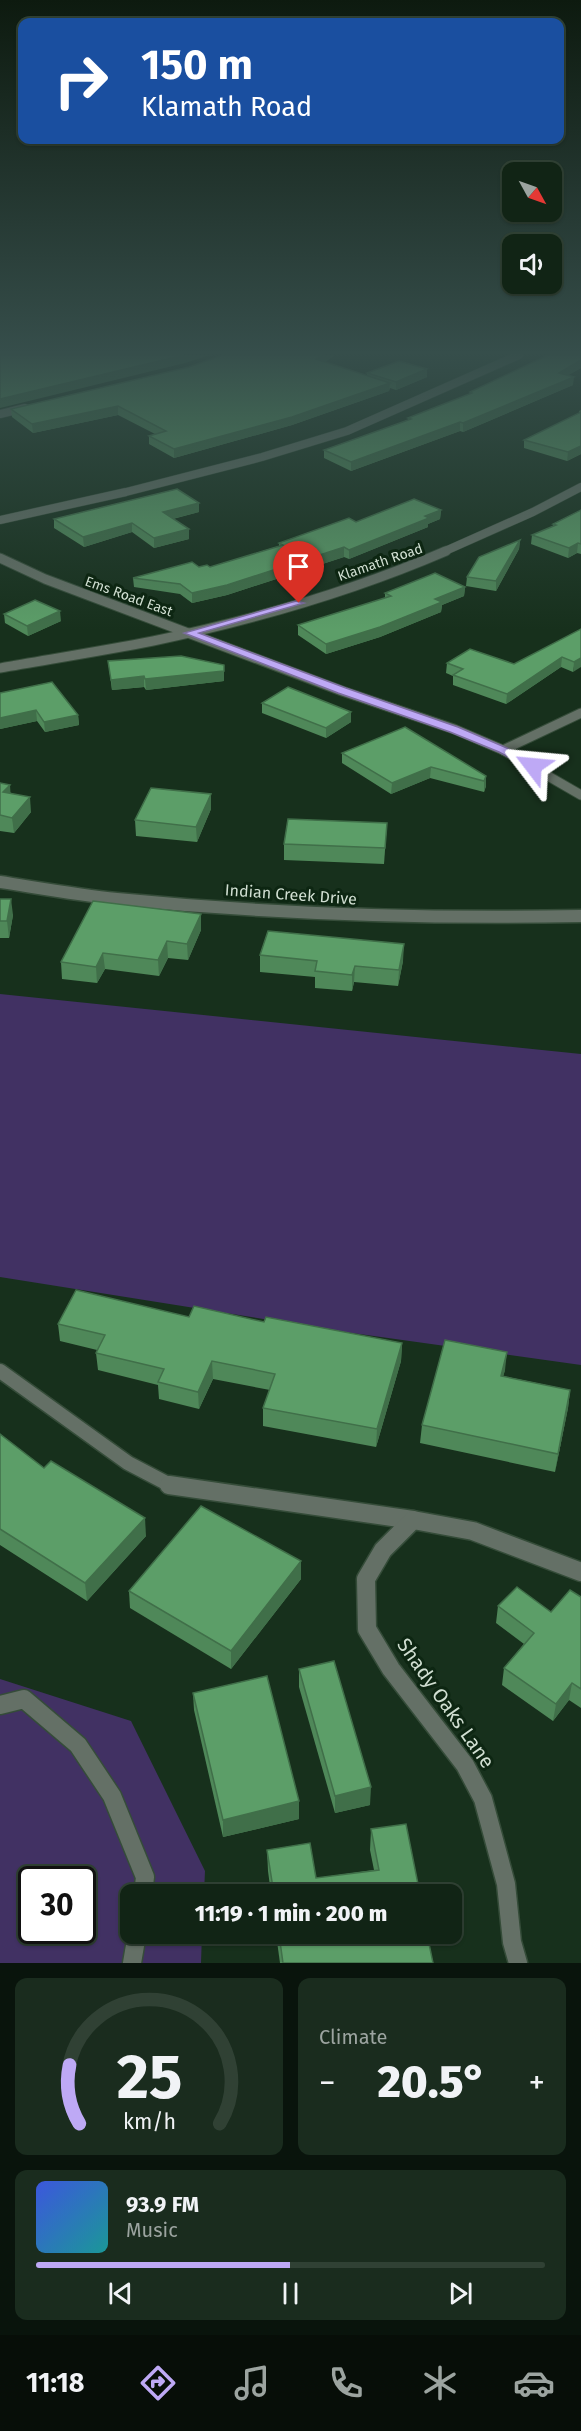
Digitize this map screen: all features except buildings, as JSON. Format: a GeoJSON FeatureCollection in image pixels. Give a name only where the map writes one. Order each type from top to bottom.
{"type":"FeatureCollection","features":[{"type":"Feature","properties":{"kind":"street"},"geometry":{"type":"LineString","coordinates":[[0,520],[126,492],[296,447]]}},
{"type":"Feature","properties":{"kind":"street","name":"Klamath Road"},"geometry":{"type":"LineString","coordinates":[[0,668],[189,633],[278,610],[414,566],[531,514],[581,487]]}},
{"type":"Feature","properties":{"kind":"street","name":"Ems Road East"},"geometry":{"type":"LineString","coordinates":[[0,558],[45,579],[342,691],[454,729],[503,750],[581,795]]}},
{"type":"Feature","properties":{"kind":"street"},"geometry":{"type":"LineString","coordinates":[[503,750],[581,713]]}},
{"type":"Feature","properties":{"kind":"street","name":"Indian Creek Drive"},"geometry":{"type":"LineString","coordinates":[[0,882],[116,899],[342,914],[468,918],[581,916]]}},
{"type":"Feature","properties":{"kind":"street"},"geometry":{"type":"LineString","coordinates":[[0,1371],[128,1463],[170,1485],[413,1520],[473,1531],[581,1572]]}},
{"type":"Feature","properties":{"kind":"street","name":"Shady Oaks Lane"},"geometry":{"type":"LineString","coordinates":[[413,1520],[383,1550],[366,1579],[367,1629],[391,1669],[465,1765],[483,1799],[506,1884],[512,1942],[518,1963]]}},
{"type":"Feature","properties":{"kind":"street"},"geometry":{"type":"LineString","coordinates":[[0,1705],[24,1699],[78,1744],[112,1796],[145,1877],[144,1884]]}},
{"type":"Feature","properties":{"kind":"street"},"geometry":{"type":"LineString","coordinates":[[132,1963],[135,1944]]}},
{"type":"Feature","properties":{"kind":"shaded area"},"geometry":{"type":"Polygon","coordinates":[[[0,994],[581,1054],[581,1365],[345,1332],[0,1277],[0,994]]]}},
{"type":"Feature","properties":{"kind":"shaded area"},"geometry":{"type":"Polygon","coordinates":[[[0,1679],[131,1721],[205,1871],[204,1884],[120,1884],[120,1944],[202,1944],[201,1963],[0,1963],[0,1679]]]}},
{"type":"Feature","properties":{"kind":"route"},"geometry":{"type":"LineString","coordinates":[[299,603],[189,633],[342,691],[454,729],[533,766]]}}]}
